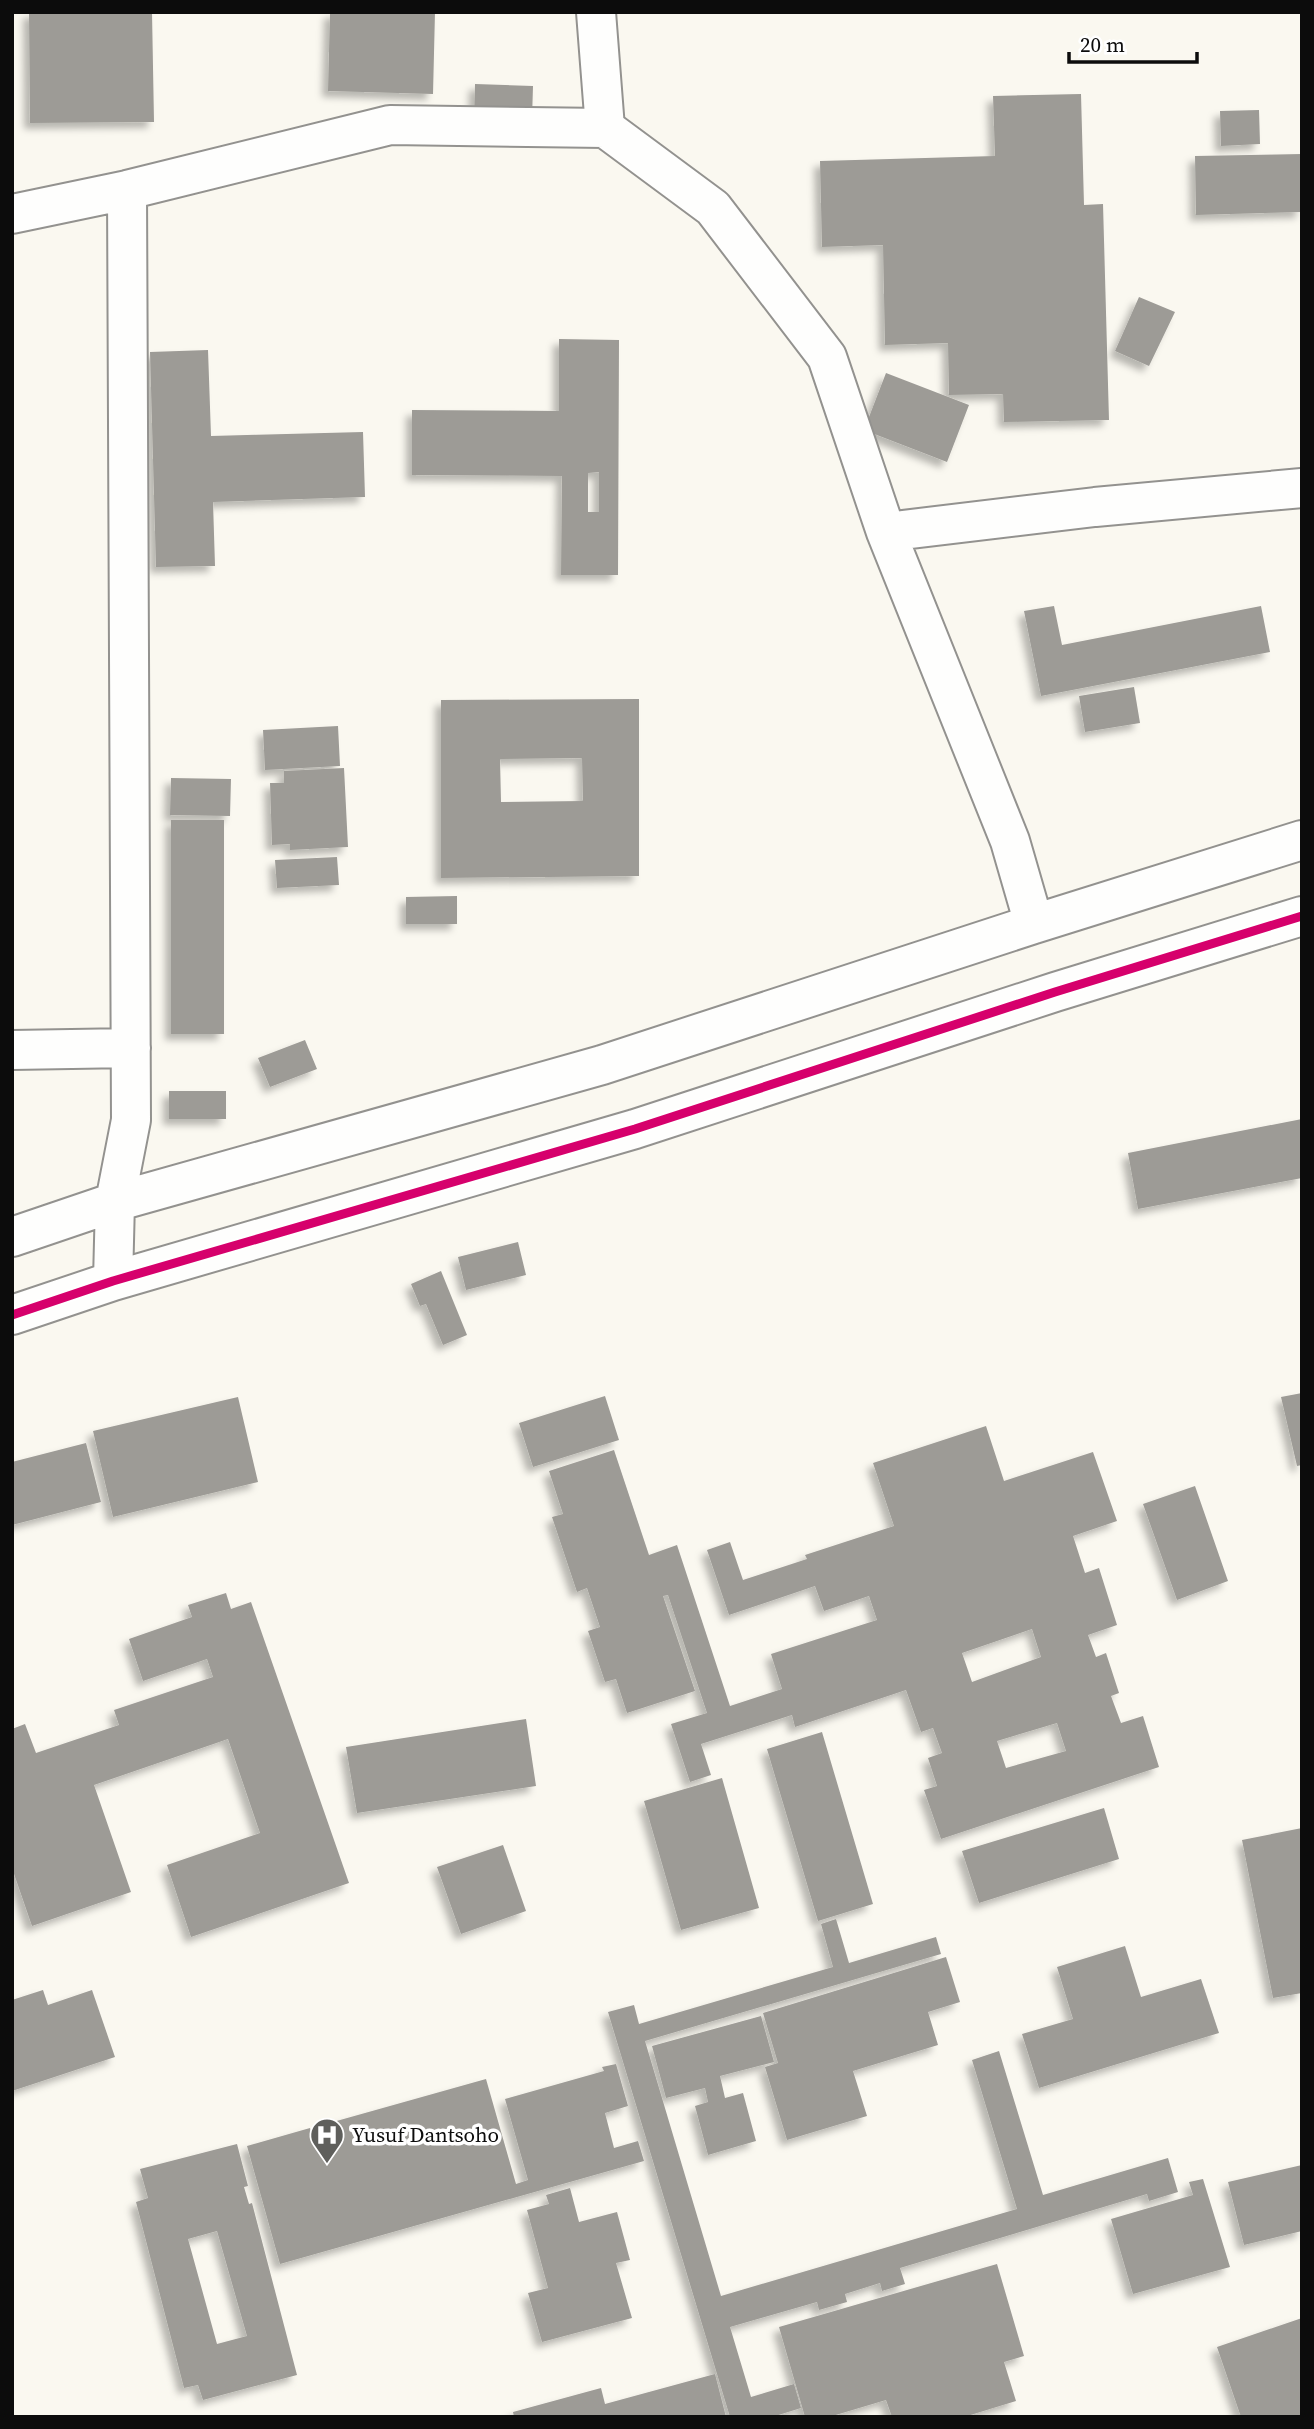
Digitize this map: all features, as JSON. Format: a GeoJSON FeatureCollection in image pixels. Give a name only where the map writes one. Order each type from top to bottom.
{"type":"FeatureCollection","features":[{"type":"Feature","properties":{"kind":"street"},"geometry":{"type":"LineString","coordinates":[[596,12],[605,128]]}},
{"type":"Feature","properties":{"kind":"street"},"geometry":{"type":"LineString","coordinates":[[12,214],[127,190],[390,125],[605,128],[713,208],[827,357],[886,532],[1010,841],[1034,924]]}},
{"type":"Feature","properties":{"kind":"street"},"geometry":{"type":"LineString","coordinates":[[113,1281],[115,1202],[131,1120],[127,190]]}},
{"type":"Feature","properties":{"kind":"street"},"geometry":{"type":"LineString","coordinates":[[886,532],[1095,507],[1302,488]]}},
{"type":"Feature","properties":{"kind":"street"},"geometry":{"type":"LineString","coordinates":[[12,1237],[115,1202],[602,1065],[1302,840]]}},
{"type":"Feature","properties":{"kind":"street"},"geometry":{"type":"LineString","coordinates":[[12,1315],[113,1281],[635,1129],[1055,992],[1302,916]]}},
{"type":"Feature","properties":{"kind":"street"},"geometry":{"type":"LineString","coordinates":[[12,1050],[131,1048]]}},
{"type":"Feature","properties":{"kind":"building"},"geometry":{"type":"Polygon","coordinates":[[[29,12],[152,12],[154,122],[30,123],[29,12]]]}},
{"type":"Feature","properties":{"kind":"building"},"geometry":{"type":"Polygon","coordinates":[[[330,12],[435,12],[433,94],[328,91],[330,12]]]}},
{"type":"Feature","properties":{"kind":"building"},"geometry":{"type":"Polygon","coordinates":[[[475,84],[533,86],[532,119],[474,118],[475,84]]]}},
{"type":"Feature","properties":{"kind":"building"},"geometry":{"type":"Polygon","coordinates":[[[1081,94],[1084,205],[1103,204],[1109,420],[1004,422],[1003,394],[949,395],[948,343],[885,345],[883,245],[822,247],[820,161],[995,156],[993,96],[1081,94]]]}},
{"type":"Feature","properties":{"kind":"building"},"geometry":{"type":"Polygon","coordinates":[[[1259,110],[1260,144],[1221,146],[1220,111],[1259,110]]]}},
{"type":"Feature","properties":{"kind":"building"},"geometry":{"type":"Polygon","coordinates":[[[1302,154],[1302,212],[1196,215],[1195,156],[1302,154]]]}},
{"type":"Feature","properties":{"kind":"building"},"geometry":{"type":"Polygon","coordinates":[[[1139,297],[1175,312],[1149,366],[1115,351],[1139,297]]]}},
{"type":"Feature","properties":{"kind":"building"},"geometry":{"type":"Polygon","coordinates":[[[559,339],[619,340],[618,575],[561,575],[562,476],[412,475],[412,410],[559,411],[559,339]],[[599,472],[588,473],[588,512],[599,512],[599,472]]]}},
{"type":"Feature","properties":{"kind":"building"},"geometry":{"type":"Polygon","coordinates":[[[208,350],[211,436],[363,432],[365,497],[213,502],[215,566],[156,567],[150,352],[208,350]]]}},
{"type":"Feature","properties":{"kind":"building"},"geometry":{"type":"Polygon","coordinates":[[[886,373],[969,405],[947,462],[864,430],[886,373]]]}},
{"type":"Feature","properties":{"kind":"building"},"geometry":{"type":"Polygon","coordinates":[[[1054,606],[1062,645],[1261,606],[1270,652],[1041,696],[1024,611],[1054,606]]]}},
{"type":"Feature","properties":{"kind":"building"},"geometry":{"type":"Polygon","coordinates":[[[1134,687],[1140,723],[1085,732],[1079,696],[1134,687]]]}},
{"type":"Feature","properties":{"kind":"building"},"geometry":{"type":"Polygon","coordinates":[[[639,699],[639,876],[441,878],[441,700],[639,699]],[[582,758],[500,759],[501,802],[583,801],[582,758]]]}},
{"type":"Feature","properties":{"kind":"building"},"geometry":{"type":"Polygon","coordinates":[[[338,726],[340,766],[265,770],[263,730],[338,726]]]}},
{"type":"Feature","properties":{"kind":"building"},"geometry":{"type":"Polygon","coordinates":[[[344,768],[348,847],[290,850],[290,844],[272,845],[270,783],[284,783],[284,771],[344,768]]]}},
{"type":"Feature","properties":{"kind":"building"},"geometry":{"type":"Polygon","coordinates":[[[171,778],[231,779],[230,816],[170,815],[171,778]]]}},
{"type":"Feature","properties":{"kind":"building"},"geometry":{"type":"Polygon","coordinates":[[[171,820],[224,820],[224,1034],[171,1034],[171,820]]]}},
{"type":"Feature","properties":{"kind":"building"},"geometry":{"type":"Polygon","coordinates":[[[337,857],[339,885],[277,888],[275,860],[337,857]]]}},
{"type":"Feature","properties":{"kind":"building"},"geometry":{"type":"Polygon","coordinates":[[[457,896],[457,924],[406,924],[406,897],[457,896]]]}},
{"type":"Feature","properties":{"kind":"building"},"geometry":{"type":"Polygon","coordinates":[[[305,1040],[317,1069],[270,1087],[258,1058],[305,1040]]]}},
{"type":"Feature","properties":{"kind":"building"},"geometry":{"type":"Polygon","coordinates":[[[169,1091],[226,1091],[226,1119],[169,1119],[169,1091]]]}},
{"type":"Feature","properties":{"kind":"building"},"geometry":{"type":"Polygon","coordinates":[[[1302,1119],[1302,1178],[1138,1209],[1128,1153],[1302,1119]]]}},
{"type":"Feature","properties":{"kind":"building"},"geometry":{"type":"Polygon","coordinates":[[[518,1242],[526,1275],[466,1290],[458,1257],[518,1242]]]}},
{"type":"Feature","properties":{"kind":"building"},"geometry":{"type":"Polygon","coordinates":[[[441,1271],[467,1335],[443,1345],[426,1304],[420,1306],[411,1284],[441,1271]]]}},
{"type":"Feature","properties":{"kind":"building"},"geometry":{"type":"Polygon","coordinates":[[[1302,1393],[1302,1465],[1297,1466],[1281,1397],[1302,1393]]]}},
{"type":"Feature","properties":{"kind":"building"},"geometry":{"type":"Polygon","coordinates":[[[605,1396],[619,1440],[533,1467],[519,1423],[605,1396]]]}},
{"type":"Feature","properties":{"kind":"building"},"geometry":{"type":"Polygon","coordinates":[[[238,1397],[258,1482],[113,1517],[93,1431],[238,1397]]]}},
{"type":"Feature","properties":{"kind":"building"},"geometry":{"type":"Polygon","coordinates":[[[986,1426],[1004,1481],[1093,1452],[1117,1521],[1073,1536],[1085,1573],[1099,1568],[1117,1625],[1088,1635],[1096,1657],[1106,1653],[1119,1693],[1111,1696],[1121,1723],[1143,1716],[1159,1767],[941,1839],[924,1790],[937,1786],[928,1758],[942,1753],[933,1728],[921,1732],[906,1690],[795,1727],[792,1715],[701,1744],[711,1775],[690,1782],[671,1724],[707,1713],[668,1595],[663,1596],[695,1691],[627,1713],[616,1679],[605,1682],[588,1631],[600,1627],[587,1588],[577,1592],[552,1517],[563,1514],[549,1471],[614,1450],[649,1555],[677,1545],[730,1706],[782,1689],[771,1654],[877,1620],[869,1596],[824,1611],[815,1586],[729,1615],[707,1550],[730,1542],[743,1580],[807,1559],[805,1555],[894,1526],[873,1463],[986,1426]],[[1032,1629],[962,1653],[972,1682],[1041,1657],[1032,1629]],[[1057,1723],[997,1741],[1006,1768],[1066,1751],[1057,1723]]]}},
{"type":"Feature","properties":{"kind":"building"},"geometry":{"type":"Polygon","coordinates":[[[86,1443],[101,1502],[12,1525],[12,1462],[86,1443]]]}},
{"type":"Feature","properties":{"kind":"building"},"geometry":{"type":"Polygon","coordinates":[[[1195,1486],[1228,1581],[1177,1600],[1143,1504],[1195,1486]]]}},
{"type":"Feature","properties":{"kind":"building"},"geometry":{"type":"Polygon","coordinates":[[[226,1593],[231,1609],[251,1602],[349,1883],[191,1937],[167,1865],[260,1833],[228,1739],[94,1785],[131,1892],[32,1926],[12,1868],[12,1729],[25,1724],[36,1753],[119,1725],[114,1710],[213,1677],[207,1659],[143,1681],[129,1639],[192,1617],[188,1605],[226,1593]]]}},
{"type":"Feature","properties":{"kind":"building"},"geometry":{"type":"Polygon","coordinates":[[[526,1719],[536,1786],[357,1813],[346,1747],[526,1719]]]}},
{"type":"Feature","properties":{"kind":"building"},"geometry":{"type":"Polygon","coordinates":[[[822,1732],[873,1904],[818,1921],[767,1749],[822,1732]]]}},
{"type":"Feature","properties":{"kind":"building"},"geometry":{"type":"Polygon","coordinates":[[[722,1778],[759,1908],[681,1930],[644,1801],[722,1778]]]}},
{"type":"Feature","properties":{"kind":"building"},"geometry":{"type":"Polygon","coordinates":[[[1104,1808],[1119,1859],[979,1903],[962,1851],[1104,1808]]]}},
{"type":"Feature","properties":{"kind":"building"},"geometry":{"type":"Polygon","coordinates":[[[1302,1828],[1302,1993],[1273,1998],[1242,1840],[1302,1828]]]}},
{"type":"Feature","properties":{"kind":"building"},"geometry":{"type":"Polygon","coordinates":[[[503,1845],[526,1911],[461,1934],[437,1867],[503,1845]]]}},
{"type":"Feature","properties":{"kind":"building"},"geometry":{"type":"Polygon","coordinates":[[[836,1919],[849,1963],[936,1937],[941,1954],[645,2041],[721,2296],[1017,2209],[972,2060],[999,2051],[1043,2195],[1168,2158],[1178,2192],[1149,2201],[1147,2194],[900,2268],[905,2284],[882,2291],[880,2283],[845,2294],[847,2302],[819,2310],[817,2302],[730,2327],[751,2397],[794,2384],[801,2408],[772,2417],[730,2417],[608,2012],[634,2005],[639,2024],[833,1967],[821,1924],[836,1919]]]}},
{"type":"Feature","properties":{"kind":"building"},"geometry":{"type":"Polygon","coordinates":[[[1125,1946],[1141,1997],[1201,1979],[1219,2033],[1039,2088],[1022,2034],[1073,2019],[1057,1967],[1125,1946]]]}},
{"type":"Feature","properties":{"kind":"building"},"geometry":{"type":"Polygon","coordinates":[[[946,1957],[960,2002],[928,2012],[938,2045],[853,2071],[867,2116],[787,2140],[765,2067],[778,2063],[763,2013],[946,1957]]]}},
{"type":"Feature","properties":{"kind":"building"},"geometry":{"type":"Polygon","coordinates":[[[43,1990],[48,2005],[92,1990],[115,2057],[12,2091],[12,2000],[43,1990]]]}},
{"type":"Feature","properties":{"kind":"building"},"geometry":{"type":"Polygon","coordinates":[[[761,2016],[774,2062],[720,2076],[725,2098],[743,2093],[756,2141],[708,2155],[695,2106],[708,2102],[705,2088],[666,2098],[652,2046],[761,2016]]]}},
{"type":"Feature","properties":{"kind":"building"},"geometry":{"type":"Polygon","coordinates":[[[616,2064],[628,2106],[605,2113],[614,2148],[638,2141],[644,2161],[280,2264],[247,2146],[310,2128],[316,2150],[339,2143],[333,2122],[486,2079],[516,2184],[528,2180],[505,2099],[604,2071],[602,2067],[616,2064]]]}},
{"type":"Feature","properties":{"kind":"building"},"geometry":{"type":"Polygon","coordinates":[[[237,2144],[248,2186],[244,2187],[249,2204],[252,2203],[297,2375],[203,2400],[198,2385],[184,2388],[136,2202],[148,2198],[140,2169],[237,2144]],[[217,2231],[188,2239],[217,2344],[247,2336],[217,2231]]]}},
{"type":"Feature","properties":{"kind":"building"},"geometry":{"type":"Polygon","coordinates":[[[1302,2165],[1302,2231],[1244,2245],[1228,2182],[1302,2165]]]}},
{"type":"Feature","properties":{"kind":"building"},"geometry":{"type":"Polygon","coordinates":[[[1203,2179],[1230,2267],[1133,2294],[1111,2219],[1193,2195],[1189,2182],[1203,2179]]]}},
{"type":"Feature","properties":{"kind":"building"},"geometry":{"type":"Polygon","coordinates":[[[570,2188],[579,2222],[617,2212],[630,2260],[616,2263],[632,2318],[542,2342],[528,2293],[548,2288],[527,2210],[549,2204],[546,2195],[570,2188]]]}},
{"type":"Feature","properties":{"kind":"building"},"geometry":{"type":"Polygon","coordinates":[[[997,2264],[1024,2356],[1004,2362],[1016,2401],[964,2417],[892,2417],[886,2400],[829,2417],[805,2417],[779,2327],[997,2264]]]}},
{"type":"Feature","properties":{"kind":"building"},"geometry":{"type":"Polygon","coordinates":[[[1302,2318],[1302,2417],[1241,2417],[1217,2347],[1302,2318]]]}},
{"type":"Feature","properties":{"kind":"building"},"geometry":{"type":"Polygon","coordinates":[[[715,2374],[726,2417],[514,2417],[513,2412],[601,2388],[605,2404],[715,2374]]]}},
{"type":"Feature","properties":{"kind":"cycle path"},"geometry":{"type":"LineString","coordinates":[[12,1315],[113,1281],[635,1129],[1055,992],[1302,916]]}},
{"type":"Feature","properties":{"kind":"place","name":"Yusuf Dantsoho"},"geometry":{"type":"Point","coordinates":[327,2165]}}]}
